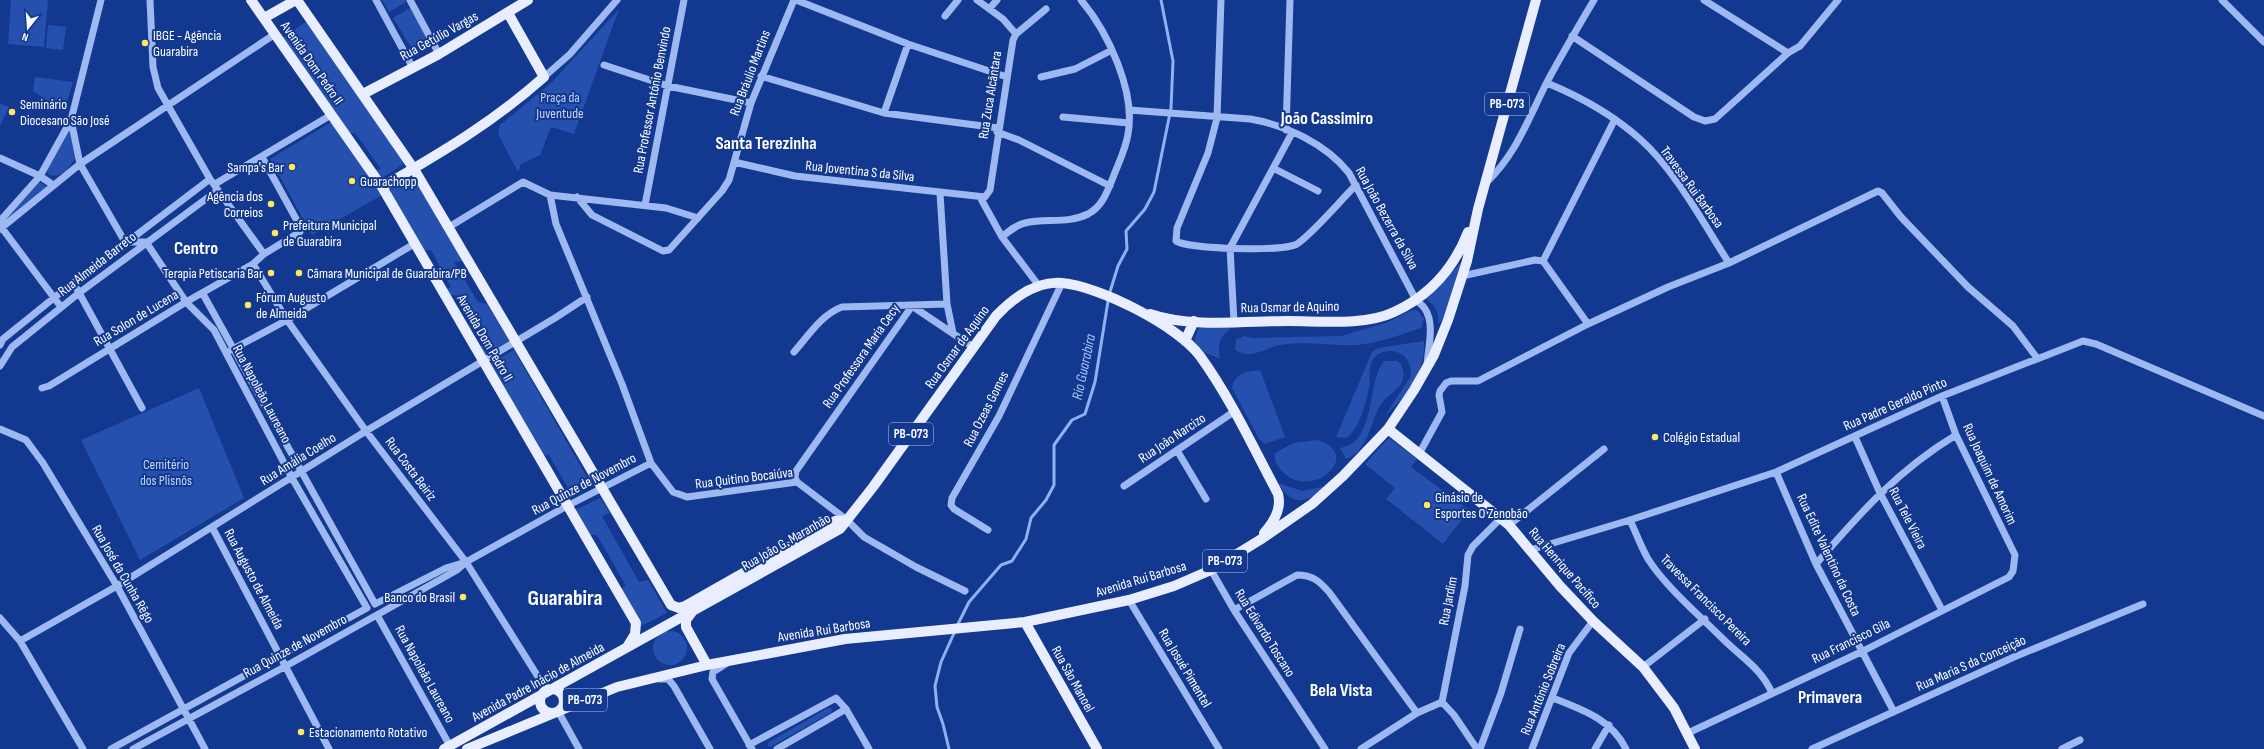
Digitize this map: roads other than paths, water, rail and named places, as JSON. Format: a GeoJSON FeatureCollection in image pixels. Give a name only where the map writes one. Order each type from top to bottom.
{"type":"FeatureCollection","features":[{"type":"Feature","properties":{"kind":"main road"},"geometry":{"type":"LineString","coordinates":[[251,0],[264,18]]}},
{"type":"Feature","properties":{"kind":"main road","name":"Avenida Dom Pedro II"},"geometry":{"type":"LineString","coordinates":[[625,650],[635,634],[636,623],[382,187],[264,18],[297,0],[363,94],[414,168],[601,489],[669,602]]}},
{"type":"Feature","properties":{"kind":"main road","name":"Rua Getúlio Vargas"},"geometry":{"type":"LineString","coordinates":[[363,94],[439,54],[528,0]]}},
{"type":"Feature","properties":{"kind":"main road","name":"PB-073"},"geometry":{"type":"LineString","coordinates":[[1462,276],[1478,208],[1536,0]]}},
{"type":"Feature","properties":{"kind":"main road"},"geometry":{"type":"LineString","coordinates":[[382,187],[478,130],[511,106],[544,76],[508,13]]}},
{"type":"Feature","properties":{"kind":"main road","name":"PB-073"},"geometry":{"type":"LineString","coordinates":[[1416,300],[1437,282],[1453,262],[1463,245],[1478,208]]}},
{"type":"Feature","properties":{"kind":"main road","name":"Avenida Rui Barbosa"},"geometry":{"type":"LineString","coordinates":[[708,665],[838,640],[1025,622],[1129,600],[1174,586],[1211,570],[1256,542],[1330,489],[1388,429],[1427,368],[1448,320],[1462,276]]}},
{"type":"Feature","properties":{"kind":"main road","name":"Rua Osmar de Aquino"},"geometry":{"type":"LineString","coordinates":[[847,520],[973,347],[1005,307],[1023,292],[1039,286],[1062,283],[1101,294],[1137,310],[1168,328],[1185,341],[1199,356],[1235,411],[1280,501],[1275,519],[1256,542]]}},
{"type":"Feature","properties":{"kind":"main road","name":"Rua Osmar de Aquino"},"geometry":{"type":"LineString","coordinates":[[1137,310],[1167,318],[1194,321],[1344,321],[1376,318],[1393,313],[1416,300]]}},
{"type":"Feature","properties":{"kind":"main road"},"geometry":{"type":"LineString","coordinates":[[1185,341],[1194,321]]}},
{"type":"Feature","properties":{"kind":"main road","name":"Rua Henrique Pacífico"},"geometry":{"type":"LineString","coordinates":[[1388,429],[1505,521],[1560,586],[1593,621],[1643,667],[1671,703],[1695,749]]}},
{"type":"Feature","properties":{"kind":"main road","name":"Rua João G. Maranhão"},"geometry":{"type":"LineString","coordinates":[[669,602],[676,607],[685,606],[836,521],[847,520]]}},
{"type":"Feature","properties":{"kind":"main road","name":"Rua João G. Maranhão"},"geometry":{"type":"LineString","coordinates":[[644,639],[840,529],[847,520]]}},
{"type":"Feature","properties":{"kind":"main road"},"geometry":{"type":"LineString","coordinates":[[692,612],[686,620],[686,627],[708,665]]}},
{"type":"Feature","properties":{"kind":"main road","name":"Rua São Manoel"},"geometry":{"type":"LineString","coordinates":[[1025,622],[1097,749]]}},
{"type":"Feature","properties":{"kind":"main road","name":"Avenida Padre Inácio de Almeida"},"geometry":{"type":"LineString","coordinates":[[447,748],[546,691],[644,639]]}},
{"type":"Feature","properties":{"kind":"main road","name":"Avenida Padre Inácio de Almeida"},"geometry":{"type":"LineString","coordinates":[[467,749],[617,687],[708,665]]}},
{"type":"Feature","properties":{"kind":"main road"},"geometry":{"type":"LineString","coordinates":[[555,689],[561,694],[564,701],[558,711],[548,712],[543,708],[541,698],[546,691],[555,689]]}},
{"type":"Feature","properties":{"kind":"street"},"geometry":{"type":"LineString","coordinates":[[1,226],[40,176],[71,120],[101,0]]}},
{"type":"Feature","properties":{"kind":"street"},"geometry":{"type":"LineString","coordinates":[[150,0],[155,81],[167,106],[214,184],[264,254]]}},
{"type":"Feature","properties":{"kind":"street"},"geometry":{"type":"LineString","coordinates":[[376,0],[413,68]]}},
{"type":"Feature","properties":{"kind":"street"},"geometry":{"type":"LineString","coordinates":[[410,0],[439,54]]}},
{"type":"Feature","properties":{"kind":"street"},"geometry":{"type":"LineString","coordinates":[[544,76],[570,54],[617,0]]}},
{"type":"Feature","properties":{"kind":"street","name":"Rua Professor António Benvindo"},"geometry":{"type":"LineString","coordinates":[[645,205],[684,0]]}},
{"type":"Feature","properties":{"kind":"street"},"geometry":{"type":"LineString","coordinates":[[795,0],[908,44],[1007,77]]}},
{"type":"Feature","properties":{"kind":"street","name":"Rua Bráulio Martins"},"geometry":{"type":"LineString","coordinates":[[577,197],[592,215],[663,251],[669,250],[722,191],[732,173],[751,103],[761,76],[795,0]]}},
{"type":"Feature","properties":{"kind":"street"},"geometry":{"type":"LineString","coordinates":[[945,16],[958,0]]}},
{"type":"Feature","properties":{"kind":"street"},"geometry":{"type":"LineString","coordinates":[[977,0],[1016,34],[1046,9]]}},
{"type":"Feature","properties":{"kind":"street"},"geometry":{"type":"LineString","coordinates":[[989,9],[996,0]]}},
{"type":"Feature","properties":{"kind":"street"},"geometry":{"type":"LineString","coordinates":[[1002,237],[1015,226],[1025,223],[1058,221],[1088,213],[1099,205],[1110,186],[1123,151],[1130,123],[1126,93],[1112,50],[1100,26],[1081,0]]}},
{"type":"Feature","properties":{"kind":"street"},"geometry":{"type":"LineString","coordinates":[[1221,0],[1217,118],[1208,152],[1177,228],[1176,241],[1180,244],[1230,248],[1284,248],[1296,244],[1356,185]]}},
{"type":"Feature","properties":{"kind":"street"},"geometry":{"type":"LineString","coordinates":[[1234,322],[1230,248],[1273,168],[1289,131],[1290,0]]}},
{"type":"Feature","properties":{"kind":"street"},"geometry":{"type":"LineString","coordinates":[[1485,184],[1500,169],[1516,148],[1547,83],[1572,36],[1594,0]]}},
{"type":"Feature","properties":{"kind":"street"},"geometry":{"type":"LineString","coordinates":[[1704,0],[1788,53]]}},
{"type":"Feature","properties":{"kind":"street"},"geometry":{"type":"LineString","coordinates":[[1572,36],[1682,109],[1705,121],[1715,119],[1788,53],[1800,46],[1838,0]]}},
{"type":"Feature","properties":{"kind":"street"},"geometry":{"type":"LineString","coordinates":[[2222,0],[2264,42]]}},
{"type":"Feature","properties":{"kind":"street"},"geometry":{"type":"LineString","coordinates":[[1,226],[80,164],[276,34]]}},
{"type":"Feature","properties":{"kind":"street","name":"Rua Zuca Alcântara"},"geometry":{"type":"LineString","coordinates":[[983,197],[990,190],[997,130],[1007,77],[1010,48],[1016,34]]}},
{"type":"Feature","properties":{"kind":"street"},"geometry":{"type":"LineString","coordinates":[[884,113],[908,44]]}},
{"type":"Feature","properties":{"kind":"street"},"geometry":{"type":"LineString","coordinates":[[1041,77],[1075,69],[1112,50]]}},
{"type":"Feature","properties":{"kind":"street"},"geometry":{"type":"LineString","coordinates":[[604,65],[668,86],[751,103]]}},
{"type":"Feature","properties":{"kind":"street"},"geometry":{"type":"LineString","coordinates":[[761,76],[884,113],[997,130],[1110,186]]}},
{"type":"Feature","properties":{"kind":"street","name":"Travessa Rui Barbosa"},"geometry":{"type":"LineString","coordinates":[[1547,83],[1579,98],[1615,119],[1641,140],[1666,168],[1729,263]]}},
{"type":"Feature","properties":{"kind":"street","name":"Rua João Bezerra da Silva"},"geometry":{"type":"LineString","coordinates":[[1129,110],[1269,122],[1309,141],[1339,160],[1356,185],[1416,300],[1424,307],[1428,314],[1429,331],[1427,368]]}},
{"type":"Feature","properties":{"kind":"street","name":"Rua Almeida Barreto"},"geometry":{"type":"LineString","coordinates":[[1,341],[125,242],[214,184],[331,115]]}},
{"type":"Feature","properties":{"kind":"street"},"geometry":{"type":"LineString","coordinates":[[1063,117],[1130,123]]}},
{"type":"Feature","properties":{"kind":"street"},"geometry":{"type":"LineString","coordinates":[[1543,261],[1615,119]]}},
{"type":"Feature","properties":{"kind":"street"},"geometry":{"type":"LineString","coordinates":[[71,120],[80,164],[125,242],[146,242]]}},
{"type":"Feature","properties":{"kind":"street","name":"Rua Solon de Lucena"},"geometry":{"type":"LineString","coordinates":[[42,388],[49,386],[186,302],[203,294],[300,232],[301,228],[262,157]]}},
{"type":"Feature","properties":{"kind":"street"},"geometry":{"type":"LineString","coordinates":[[0,158],[40,176],[53,185]]}},
{"type":"Feature","properties":{"kind":"street","name":"Rua Joventina S da Silva"},"geometry":{"type":"LineString","coordinates":[[734,162],[795,176],[983,197]]}},
{"type":"Feature","properties":{"kind":"street"},"geometry":{"type":"LineString","coordinates":[[1273,168],[1318,191]]}},
{"type":"Feature","properties":{"kind":"street"},"geometry":{"type":"LineString","coordinates":[[449,227],[523,182],[550,195],[645,205],[685,212],[698,218]]}},
{"type":"Feature","properties":{"kind":"street","name":"Rua Almeida Barreto"},"geometry":{"type":"LineString","coordinates":[[0,366],[12,347],[146,242],[214,184]]}},
{"type":"Feature","properties":{"kind":"street"},"geometry":{"type":"LineString","coordinates":[[1419,454],[1442,412],[1439,395],[1446,383],[1451,381],[1478,381],[1588,324],[1668,287],[1729,263],[1874,192],[1880,192],[1968,287],[2013,326],[2037,358]]}},
{"type":"Feature","properties":{"kind":"street"},"geometry":{"type":"LineString","coordinates":[[940,193],[946,304],[953,333]]}},
{"type":"Feature","properties":{"kind":"street","name":"Rua Quitino Bocaiúva"},"geometry":{"type":"LineString","coordinates":[[550,195],[556,224],[587,297],[651,463],[672,492],[687,497],[797,482],[847,520],[864,537],[916,567],[965,591]]}},
{"type":"Feature","properties":{"kind":"street"},"geometry":{"type":"LineString","coordinates":[[983,197],[1002,237],[1039,286]]}},
{"type":"Feature","properties":{"kind":"street"},"geometry":{"type":"LineString","coordinates":[[1,226],[62,307]]}},
{"type":"Feature","properties":{"kind":"street","name":"Rua Napoleão Laureano"},"geometry":{"type":"LineString","coordinates":[[146,242],[186,302],[214,330],[292,478],[367,608]]}},
{"type":"Feature","properties":{"kind":"street"},"geometry":{"type":"LineString","coordinates":[[226,353],[234,347],[287,320],[414,244]]}},
{"type":"Feature","properties":{"kind":"street"},"geometry":{"type":"LineString","coordinates":[[1462,276],[1535,260],[1543,261],[1588,324]]}},
{"type":"Feature","properties":{"kind":"street","name":"Rua Costa Beiriz"},"geometry":{"type":"LineString","coordinates":[[252,264],[287,320],[366,431],[466,562],[546,691]]}},
{"type":"Feature","properties":{"kind":"street"},"geometry":{"type":"LineString","coordinates":[[74,282],[142,408]]}},
{"type":"Feature","properties":{"kind":"street","name":"Rua Ozeas Gomes"},"geometry":{"type":"LineString","coordinates":[[988,530],[954,509],[951,505],[952,498],[999,416],[1062,283]]}},
{"type":"Feature","properties":{"kind":"street","name":"Rua Napoleão Laureano"},"geometry":{"type":"LineString","coordinates":[[203,294],[234,347],[301,473],[375,604]]}},
{"type":"Feature","properties":{"kind":"street","name":"Rua Amália Coelho"},"geometry":{"type":"LineString","coordinates":[[20,641],[117,586],[301,473],[366,431],[483,362],[587,297]]}},
{"type":"Feature","properties":{"kind":"street"},"geometry":{"type":"LineString","coordinates":[[794,352],[833,310],[842,306],[912,306],[946,304]]}},
{"type":"Feature","properties":{"kind":"street","name":"Rua Professora Maria Cecy"},"geometry":{"type":"LineString","coordinates":[[797,482],[795,477],[796,470],[912,306],[973,347]]}},
{"type":"Feature","properties":{"kind":"street"},"geometry":{"type":"LineString","coordinates":[[1,341],[12,347]]}},
{"type":"Feature","properties":{"kind":"street","name":"Rua Padre Geraldo Pinto"},"geometry":{"type":"LineString","coordinates":[[1530,550],[1630,520],[1776,472],[1942,396],[2076,342],[2083,341],[2096,344],[2264,416]]}},
{"type":"Feature","properties":{"kind":"street","name":"Rua Joaquim de Amorim"},"geometry":{"type":"LineString","coordinates":[[1942,396],[1956,435],[2015,555],[2014,563]]}},
{"type":"Feature","properties":{"kind":"street","name":"Rua João Narcizo"},"geometry":{"type":"LineString","coordinates":[[1124,486],[1178,452],[1235,411]]}},
{"type":"Feature","properties":{"kind":"street","name":"Rua José da Cunha Rêgo"},"geometry":{"type":"LineString","coordinates":[[0,429],[29,442],[117,586],[205,749]]}},
{"type":"Feature","properties":{"kind":"street"},"geometry":{"type":"LineString","coordinates":[[1816,564],[1880,493],[1906,468],[1956,435]]}},
{"type":"Feature","properties":{"kind":"street","name":"Rua Tele Vieira"},"geometry":{"type":"LineString","coordinates":[[1855,436],[1880,493],[1942,610]]}},
{"type":"Feature","properties":{"kind":"street","name":"Rua Jardim"},"geometry":{"type":"LineString","coordinates":[[1442,702],[1465,586],[1468,556],[1472,546],[1604,449]]}},
{"type":"Feature","properties":{"kind":"street"},"geometry":{"type":"LineString","coordinates":[[1178,452],[1206,499]]}},
{"type":"Feature","properties":{"kind":"street","name":"Rua Quinze de Novembro"},"geometry":{"type":"LineString","coordinates":[[375,604],[446,568],[466,562],[567,506],[651,463]]}},
{"type":"Feature","properties":{"kind":"street","name":"Rua Edite Valentino da Costa"},"geometry":{"type":"LineString","coordinates":[[1776,472],[1816,564],[1861,652],[1894,712]]}},
{"type":"Feature","properties":{"kind":"street","name":"Travessa Francisco Pereira"},"geometry":{"type":"LineString","coordinates":[[1630,520],[1648,559],[1662,577],[1725,640],[1758,670],[1767,681],[1772,693]]}},
{"type":"Feature","properties":{"kind":"street","name":"Rua Augusto de Almeida"},"geometry":{"type":"LineString","coordinates":[[212,527],[329,749]]}},
{"type":"Feature","properties":{"kind":"street","name":"Rua Quinze de Novembro"},"geometry":{"type":"LineString","coordinates":[[134,749],[457,570],[466,562]]}},
{"type":"Feature","properties":{"kind":"street","name":"Rua Francisco Gila"},"geometry":{"type":"LineString","coordinates":[[1688,733],[1861,652],[2009,577],[2014,563]]}},
{"type":"Feature","properties":{"kind":"street","name":"Rua Edivardo Toscano"},"geometry":{"type":"LineString","coordinates":[[1211,570],[1234,610],[1325,749]]}},
{"type":"Feature","properties":{"kind":"street"},"geometry":{"type":"LineString","coordinates":[[1234,610],[1297,575],[1309,575],[1320,581],[1417,713]]}},
{"type":"Feature","properties":{"kind":"street","name":"Rua Josué Pimentel"},"geometry":{"type":"LineString","coordinates":[[1129,600],[1219,749]]}},
{"type":"Feature","properties":{"kind":"street"},"geometry":{"type":"LineString","coordinates":[[370,604],[375,604],[380,608],[377,615],[370,616],[367,608],[370,604]]}},
{"type":"Feature","properties":{"kind":"street","name":"Rua Maria S da Conceição"},"geometry":{"type":"LineString","coordinates":[[1812,749],[2014,657],[2143,604]]}},
{"type":"Feature","properties":{"kind":"street","name":"Rua Quinze de Novembro"},"geometry":{"type":"LineString","coordinates":[[111,749],[367,608]]}},
{"type":"Feature","properties":{"kind":"street","name":"Rua Napoleão Laureano"},"geometry":{"type":"LineString","coordinates":[[377,615],[447,748]]}},
{"type":"Feature","properties":{"kind":"street"},"geometry":{"type":"LineString","coordinates":[[0,618],[20,641],[83,749]]}},
{"type":"Feature","properties":{"kind":"street"},"geometry":{"type":"LineString","coordinates":[[1643,667],[1705,619]]}},
{"type":"Feature","properties":{"kind":"street","name":"Rua António Sobreira"},"geometry":{"type":"LineString","coordinates":[[1532,749],[1553,698],[1569,653],[1593,621]]}},
{"type":"Feature","properties":{"kind":"street"},"geometry":{"type":"LineString","coordinates":[[1480,749],[1501,693],[1520,629]]}},
{"type":"Feature","properties":{"kind":"street"},"geometry":{"type":"LineString","coordinates":[[729,661],[713,672],[712,678],[751,747],[835,699],[838,699],[846,709],[869,749]]}},
{"type":"Feature","properties":{"kind":"street"},"geometry":{"type":"LineString","coordinates":[[640,681],[668,679],[674,686],[710,749]]}},
{"type":"Feature","properties":{"kind":"street"},"geometry":{"type":"LineString","coordinates":[[1553,698],[1588,713],[1609,726],[1616,731],[1626,749]]}},
{"type":"Feature","properties":{"kind":"street"},"geometry":{"type":"LineString","coordinates":[[1361,749],[1417,713],[1442,702],[1454,715],[1477,749]]}},
{"type":"Feature","properties":{"kind":"street"},"geometry":{"type":"LineString","coordinates":[[777,749],[846,709]]}},
{"type":"Feature","properties":{"kind":"street"},"geometry":{"type":"LineString","coordinates":[[558,711],[579,749]]}},
{"type":"Feature","properties":{"kind":"street"},"geometry":{"type":"LineString","coordinates":[[1595,749],[1609,726]]}},
{"type":"Feature","properties":{"kind":"street"},"geometry":{"type":"LineString","coordinates":[[2062,749],[2080,740]]}},
{"type":"Feature","properties":{"kind":"waterway","name":"Rio Guarabira"},"geometry":{"type":"LineString","coordinates":[[957,626],[969,602],[1001,565],[1012,561],[1026,539],[1031,518],[1046,500],[1054,485],[1054,445],[1072,420],[1085,414],[1095,382],[1109,295],[1118,266],[1127,249],[1126,231],[1145,209],[1154,192],[1171,108],[1173,61],[1161,0]]}},
{"type":"Feature","properties":{"kind":"waterway","name":"Rio Guarabira"},"geometry":{"type":"LineString","coordinates":[[949,749],[937,707],[935,686],[941,662],[955,631]]}},
{"type":"Feature","properties":{"kind":"place","name":"IBGE - Agência Guarabira"},"geometry":{"type":"Point","coordinates":[145,43]}},
{"type":"Feature","properties":{"kind":"place","name":"Seminário Diocesano São José"},"geometry":{"type":"Point","coordinates":[12,112]}},
{"type":"Feature","properties":{"kind":"place","name":"Sampa's Bar"},"geometry":{"type":"Point","coordinates":[292,167]}},
{"type":"Feature","properties":{"kind":"place","name":"Guarachopp"},"geometry":{"type":"Point","coordinates":[352,181]}},
{"type":"Feature","properties":{"kind":"place","name":"Agência dos Correios"},"geometry":{"type":"Point","coordinates":[271,204]}},
{"type":"Feature","properties":{"kind":"place","name":"Prefeitura Municipal de Guarabira"},"geometry":{"type":"Point","coordinates":[275,233]}},
{"type":"Feature","properties":{"kind":"place","name":"Terapia Petiscaria Bar"},"geometry":{"type":"Point","coordinates":[271,273]}},
{"type":"Feature","properties":{"kind":"place","name":"Câmara Municipal de Guarabira/PB"},"geometry":{"type":"Point","coordinates":[299,273]}},
{"type":"Feature","properties":{"kind":"place","name":"Fórum Augusto de Almeida"},"geometry":{"type":"Point","coordinates":[248,305]}},
{"type":"Feature","properties":{"kind":"place","name":"Colégio Estadual"},"geometry":{"type":"Point","coordinates":[1655,437]}},
{"type":"Feature","properties":{"kind":"place","name":"Ginásio de Esportes O Zenobão"},"geometry":{"type":"Point","coordinates":[1427,505]}},
{"type":"Feature","properties":{"kind":"place","name":"Banco do Brasil"},"geometry":{"type":"Point","coordinates":[463,597]}},
{"type":"Feature","properties":{"kind":"place","name":"Estacionamento Rotativo"},"geometry":{"type":"Point","coordinates":[301,732]}},
{"type":"Feature","properties":{"kind":"district","name":"João Cassimiro"},"geometry":{"type":"Point","coordinates":[1327,118]}},
{"type":"Feature","properties":{"kind":"district","name":"Santa Terezinha"},"geometry":{"type":"Point","coordinates":[766,143]}},
{"type":"Feature","properties":{"kind":"district","name":"Centro"},"geometry":{"type":"Point","coordinates":[196,248]}},
{"type":"Feature","properties":{"kind":"district","name":"Guarabira"},"geometry":{"type":"Point","coordinates":[565,598]}},
{"type":"Feature","properties":{"kind":"district","name":"Bela Vista"},"geometry":{"type":"Point","coordinates":[1341,690]}},
{"type":"Feature","properties":{"kind":"district","name":"Primavera"},"geometry":{"type":"Point","coordinates":[1830,697]}},
{"type":"Feature","properties":{"kind":"park label","name":"Praça da Juventude"},"geometry":{"type":"Point","coordinates":[560,106]}},
{"type":"Feature","properties":{"kind":"park label","name":"Cemitério dos Plisnôs"},"geometry":{"type":"Point","coordinates":[166,472]}}]}
